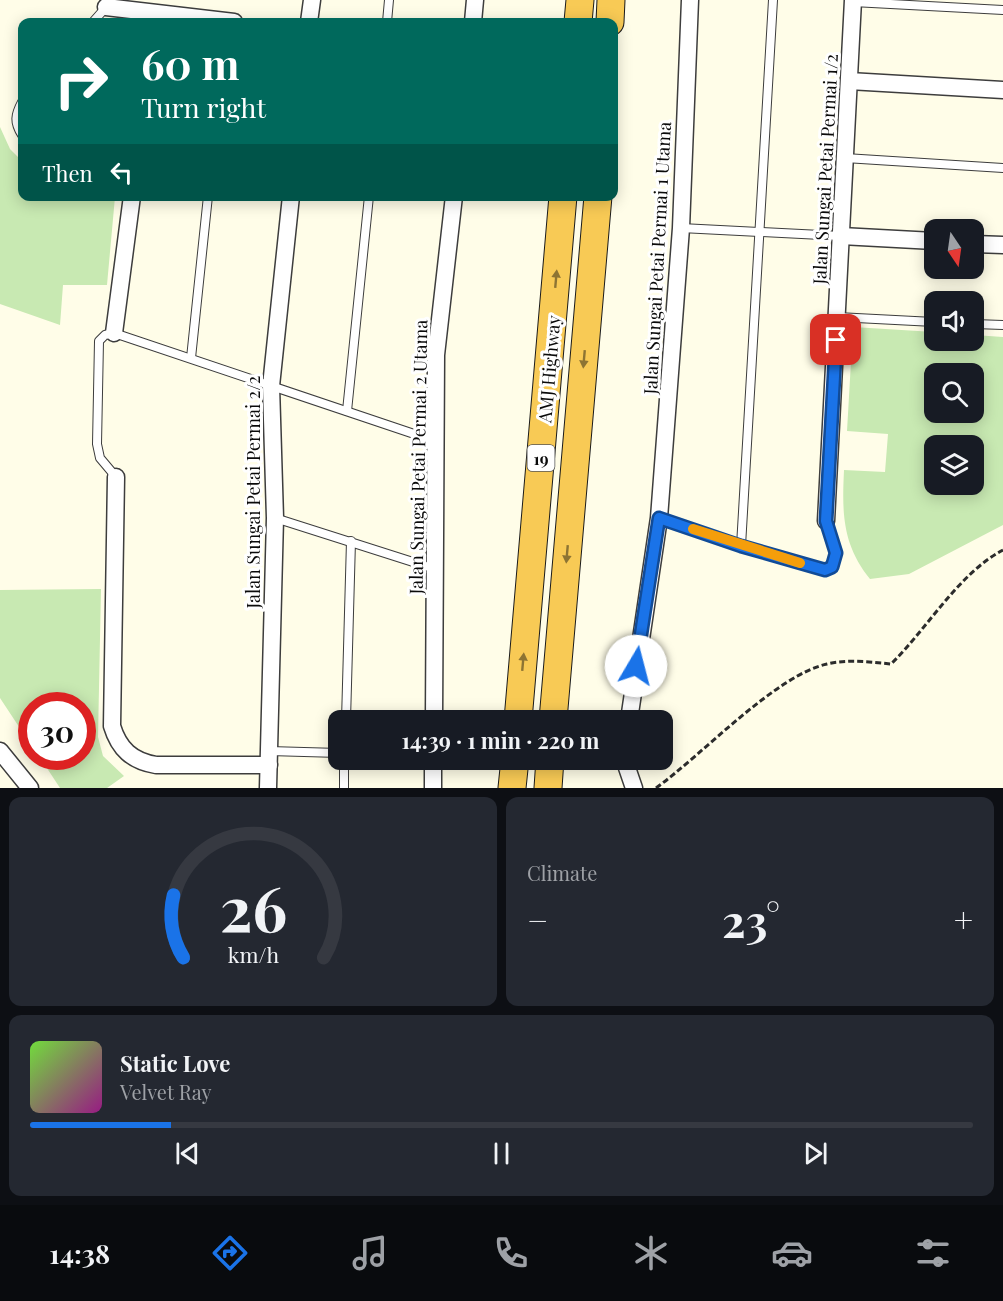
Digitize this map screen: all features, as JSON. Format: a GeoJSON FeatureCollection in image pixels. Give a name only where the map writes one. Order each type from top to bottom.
{"type":"FeatureCollection","features":[{"type":"Feature","properties":{"kind":"highway"},"geometry":{"type":"LineString","coordinates":[[578,18],[580,0]]}},
{"type":"Feature","properties":{"kind":"highway"},"geometry":{"type":"LineString","coordinates":[[610,18],[611,0]]}},
{"type":"Feature","properties":{"kind":"highway","name":"AMJ Highway"},"geometry":{"type":"LineString","coordinates":[[519,710],[564,201]]}},
{"type":"Feature","properties":{"kind":"highway","name":"AMJ Highway"},"geometry":{"type":"LineString","coordinates":[[555,710],[597,201]]}},
{"type":"Feature","properties":{"kind":"highway"},"geometry":{"type":"LineString","coordinates":[[512,788],[513,770]]}},
{"type":"Feature","properties":{"kind":"highway"},"geometry":{"type":"LineString","coordinates":[[548,788],[549,770]]}},
{"type":"Feature","properties":{"kind":"street"},"geometry":{"type":"LineString","coordinates":[[310,18],[312,0]]}},
{"type":"Feature","properties":{"kind":"street"},"geometry":{"type":"LineString","coordinates":[[473,18],[475,0]]}},
{"type":"Feature","properties":{"kind":"street","name":"Jalan Sungai Petai Permai 1 Utama"},"geometry":{"type":"LineString","coordinates":[[630,710],[659,518],[681,228],[690,0]]}},
{"type":"Feature","properties":{"kind":"street","name":"Jalan Sungai Petai Permai 1/2"},"geometry":{"type":"LineString","coordinates":[[826,521],[853,1]]}},
{"type":"Feature","properties":{"kind":"street"},"geometry":{"type":"LineString","coordinates":[[109,3],[208,18]]}},
{"type":"Feature","properties":{"kind":"street"},"geometry":{"type":"LineString","coordinates":[[849,81],[1003,90]]}},
{"type":"Feature","properties":{"kind":"street"},"geometry":{"type":"LineString","coordinates":[[114,333],[131,201]]}},
{"type":"Feature","properties":{"kind":"street","name":"Jalan Sungai Petai Permai 2/2"},"geometry":{"type":"LineString","coordinates":[[268,788],[275,518],[271,386],[290,201]]}},
{"type":"Feature","properties":{"kind":"street","name":"Jalan Sungai Petai Permai 2 Utama"},"geometry":{"type":"LineString","coordinates":[[434,710],[436,355],[453,201]]}},
{"type":"Feature","properties":{"kind":"street"},"geometry":{"type":"LineString","coordinates":[[841,236],[924,241]]}},
{"type":"Feature","properties":{"kind":"street"},"geometry":{"type":"LineString","coordinates":[[984,244],[1003,245]]}},
{"type":"Feature","properties":{"kind":"street"},"geometry":{"type":"LineString","coordinates":[[116,477],[112,726],[117,742],[140,763],[156,765],[269,758]]}},
{"type":"Feature","properties":{"kind":"street"},"geometry":{"type":"LineString","coordinates":[[0,751],[30,788]]}},
{"type":"Feature","properties":{"kind":"street"},"geometry":{"type":"LineString","coordinates":[[433,770],[433,788]]}},
{"type":"Feature","properties":{"kind":"street"},"geometry":{"type":"LineString","coordinates":[[628,770],[634,788]]}},
{"type":"Feature","properties":{"kind":"lane"},"geometry":{"type":"LineString","coordinates":[[387,18],[389,0]]}},
{"type":"Feature","properties":{"kind":"lane"},"geometry":{"type":"LineString","coordinates":[[741,546],[773,0]]}},
{"type":"Feature","properties":{"kind":"lane"},"geometry":{"type":"LineString","coordinates":[[853,1],[1003,10]]}},
{"type":"Feature","properties":{"kind":"lane"},"geometry":{"type":"LineString","coordinates":[[96,18],[109,3]]}},
{"type":"Feature","properties":{"kind":"lane"},"geometry":{"type":"LineString","coordinates":[[18,109],[16,125],[18,128]]}},
{"type":"Feature","properties":{"kind":"lane"},"geometry":{"type":"LineString","coordinates":[[845,158],[1003,168]]}},
{"type":"Feature","properties":{"kind":"lane"},"geometry":{"type":"LineString","coordinates":[[191,358],[207,201]]}},
{"type":"Feature","properties":{"kind":"lane"},"geometry":{"type":"LineString","coordinates":[[347,411],[368,201]]}},
{"type":"Feature","properties":{"kind":"lane"},"geometry":{"type":"LineString","coordinates":[[681,228],[841,236]]}},
{"type":"Feature","properties":{"kind":"lane"},"geometry":{"type":"LineString","coordinates":[[837,317],[924,321]]}},
{"type":"Feature","properties":{"kind":"lane"},"geometry":{"type":"LineString","coordinates":[[984,324],[1003,325]]}},
{"type":"Feature","properties":{"kind":"lane"},"geometry":{"type":"LineString","coordinates":[[116,477],[100,458],[97,444],[99,341],[105,335],[114,333],[435,441]]}},
{"type":"Feature","properties":{"kind":"lane"},"geometry":{"type":"LineString","coordinates":[[275,518],[435,569]]}},
{"type":"Feature","properties":{"kind":"lane"},"geometry":{"type":"LineString","coordinates":[[659,518],[741,546],[825,570],[832,567],[836,553],[826,521]]}},
{"type":"Feature","properties":{"kind":"lane"},"geometry":{"type":"LineString","coordinates":[[346,710],[351,541]]}},
{"type":"Feature","properties":{"kind":"lane"},"geometry":{"type":"LineString","coordinates":[[269,758],[328,754]]}},
{"type":"Feature","properties":{"kind":"lane"},"geometry":{"type":"LineString","coordinates":[[344,770],[344,788]]}},
{"type":"Feature","properties":{"kind":"path"},"geometry":{"type":"LineString","coordinates":[[656,788],[775,691],[802,673],[826,664],[850,661],[891,664],[913,643],[974,571],[1003,550]]}},
{"type":"Feature","properties":{"kind":"green space"},"geometry":{"type":"Polygon","coordinates":[[[0,127],[10,149],[18,157],[18,201],[115,201],[107,285],[63,285],[60,325],[0,304],[0,127]]]}},
{"type":"Feature","properties":{"kind":"green space"},"geometry":{"type":"Polygon","coordinates":[[[853,327],[924,331],[924,351],[984,351],[984,336],[1003,337],[1003,525],[909,574],[870,579],[854,553],[846,528],[843,500],[844,470],[885,472],[888,434],[847,431],[853,327]]]}},
{"type":"Feature","properties":{"kind":"green space"},"geometry":{"type":"Polygon","coordinates":[[[101,589],[98,737],[103,756],[124,776],[107,788],[60,788],[48,770],[96,770],[96,692],[18,692],[18,725],[0,698],[0,590],[101,589]]]}},
{"type":"Feature","properties":{"kind":"slow traffic"},"geometry":{"type":"LineString","coordinates":[[693,529],[800,563]]}},
{"type":"Feature","properties":{"kind":"route"},"geometry":{"type":"LineString","coordinates":[[636,666],[659,518],[741,546],[825,570],[832,567],[836,553],[826,521],[836,340]]}}]}
